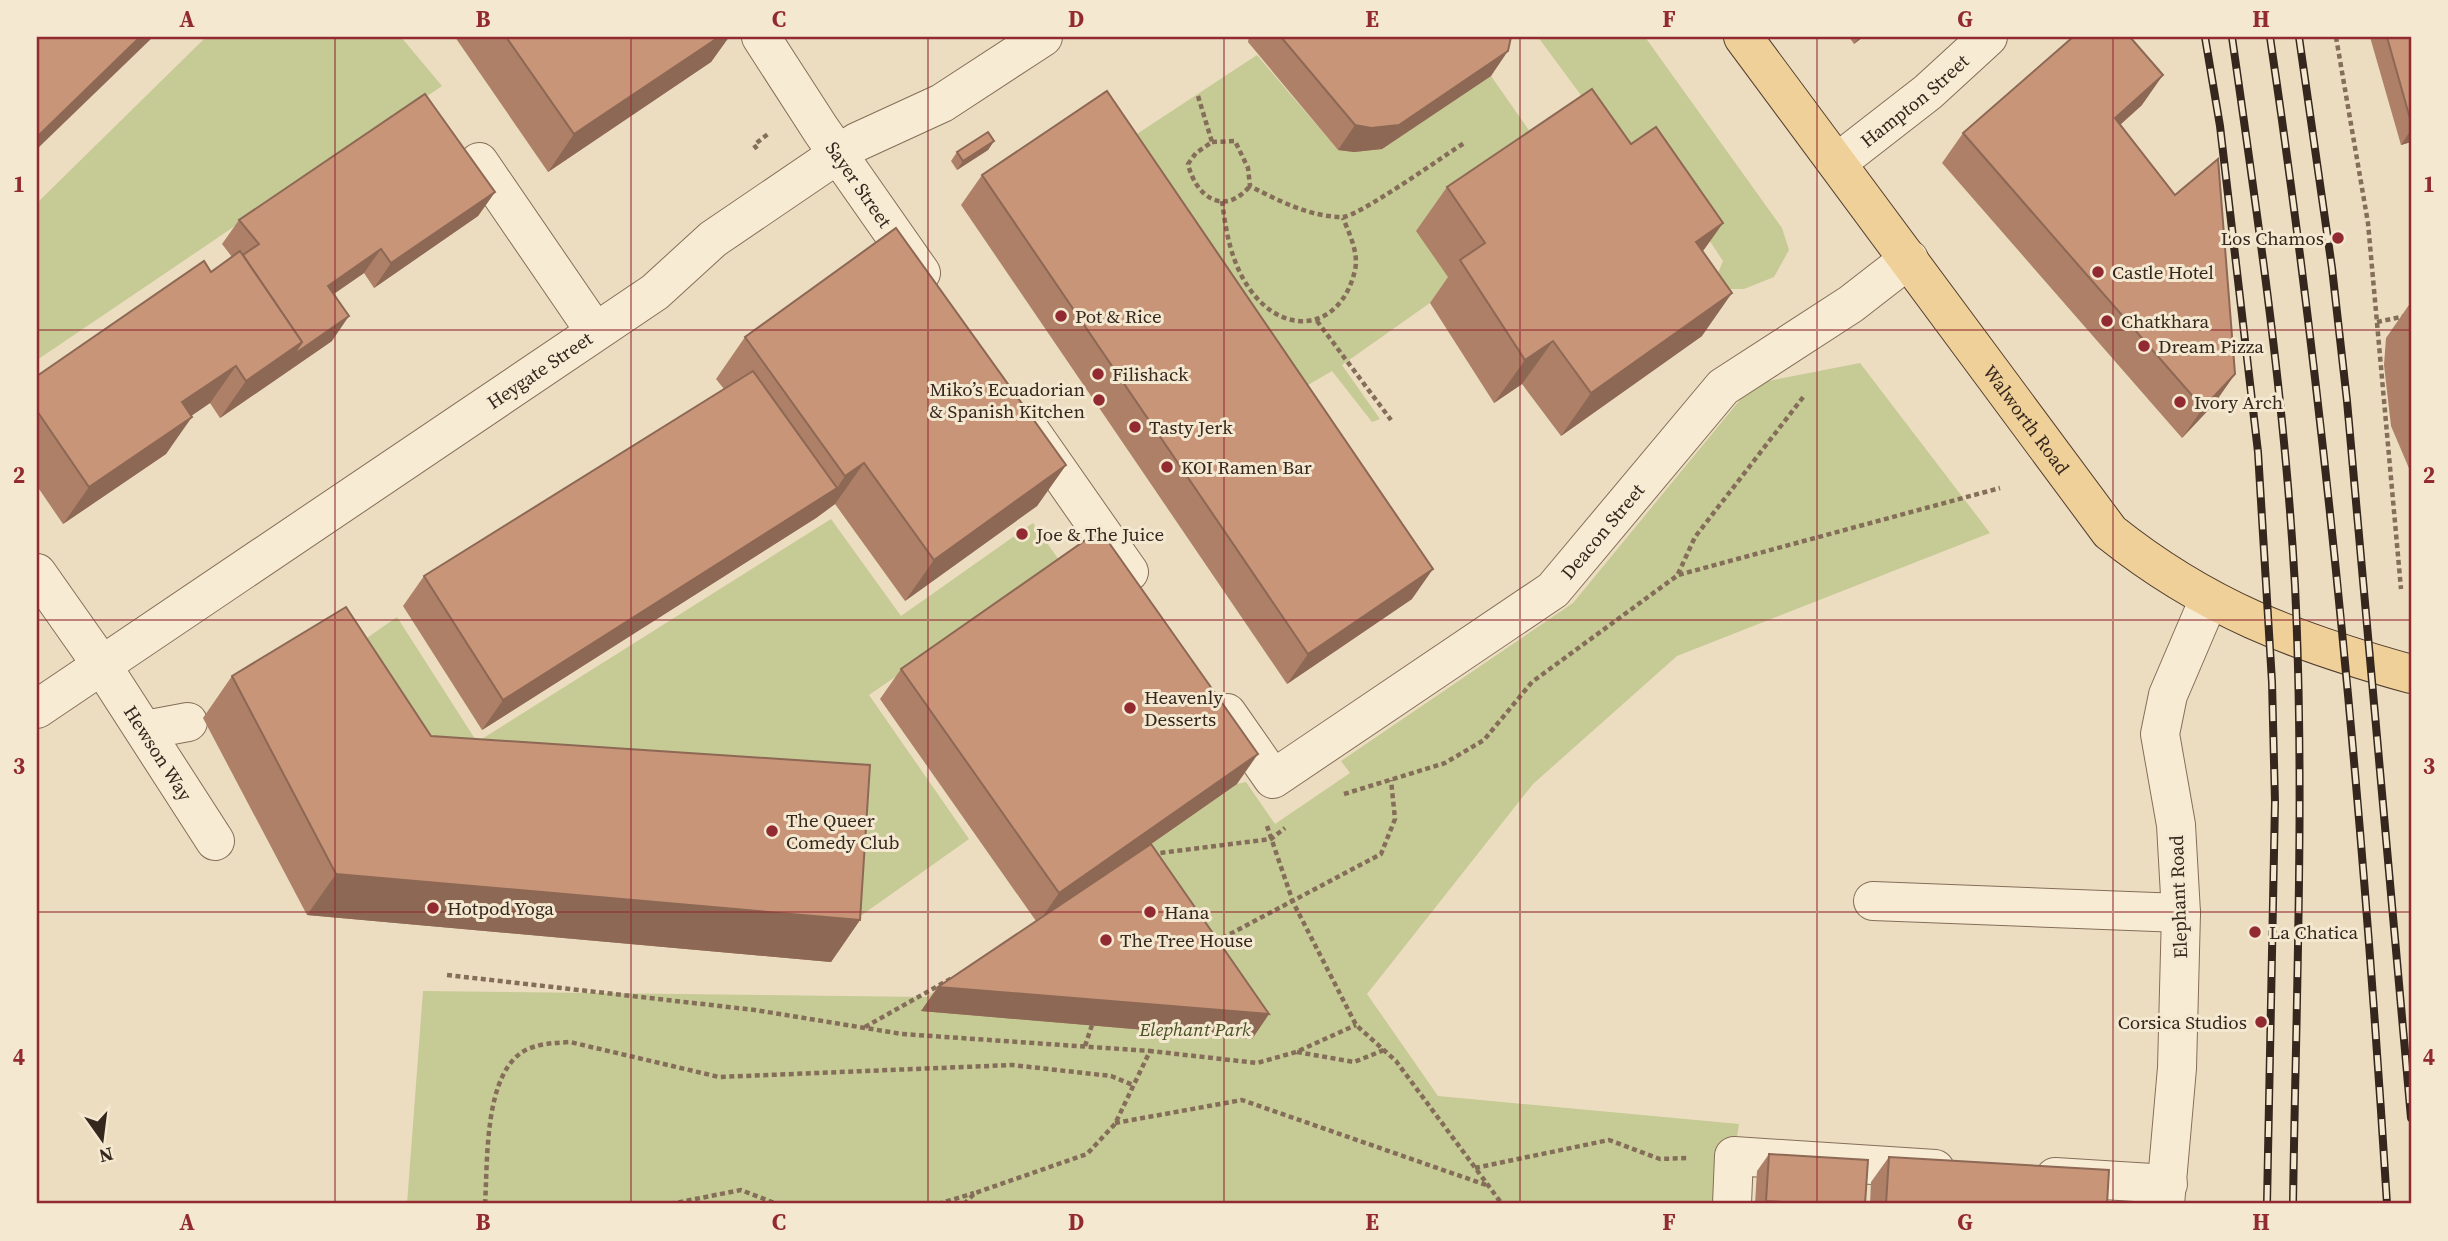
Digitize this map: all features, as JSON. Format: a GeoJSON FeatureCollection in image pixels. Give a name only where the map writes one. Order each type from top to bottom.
{"type":"FeatureCollection","features":[{"type":"Feature","properties":{"kind":"main road","name":"Walworth Road"},"geometry":{"type":"LineString","coordinates":[[1743,37],[2110,532],[2152,565],[2258,624],[2335,653],[2411,674]]}},
{"type":"Feature","properties":{"kind":"street","name":"Sayer Street"},"geometry":{"type":"LineString","coordinates":[[761,37],[939,299]]}},
{"type":"Feature","properties":{"kind":"street","name":"Heygate Street"},"geometry":{"type":"LineString","coordinates":[[37,709],[594,330],[654,292],[713,239],[838,154],[857,142],[942,103],[1043,37]]}},
{"type":"Feature","properties":{"kind":"street","name":"Hampton Street"},"geometry":{"type":"LineString","coordinates":[[1838,162],[1928,92],[1988,37]]}},
{"type":"Feature","properties":{"kind":"street"},"geometry":{"type":"LineString","coordinates":[[479,162],[594,330]]}},
{"type":"Feature","properties":{"kind":"street","name":"Deacon Street"},"geometry":{"type":"LineString","coordinates":[[1270,797],[1553,590],[1723,387],[1851,304],[1909,259]]}},
{"type":"Feature","properties":{"kind":"street"},"geometry":{"type":"LineString","coordinates":[[1010,402],[1146,596]]}},
{"type":"Feature","properties":{"kind":"street","name":"Hewson Way"},"geometry":{"type":"LineString","coordinates":[[37,573],[145,730],[215,841]]}},
{"type":"Feature","properties":{"kind":"street","name":"Elephant Road"},"geometry":{"type":"LineString","coordinates":[[2166,1194],[2177,1068],[2180,913],[2176,824],[2160,734],[2168,695],[2209,599]]}},
{"type":"Feature","properties":{"kind":"street"},"geometry":{"type":"LineString","coordinates":[[1209,687],[1270,797]]}},
{"type":"Feature","properties":{"kind":"street"},"geometry":{"type":"LineString","coordinates":[[145,730],[188,722]]}},
{"type":"Feature","properties":{"kind":"street"},"geometry":{"type":"LineString","coordinates":[[1873,901],[2180,913]]}},
{"type":"Feature","properties":{"kind":"street"},"geometry":{"type":"LineString","coordinates":[[1732,1204],[1734,1156],[1965,1171]]}},
{"type":"Feature","properties":{"kind":"street"},"geometry":{"type":"LineString","coordinates":[[2020,1174],[2166,1194]]}},
{"type":"Feature","properties":{"kind":"path"},"geometry":{"type":"LineString","coordinates":[[2336,37],[2368,223],[2401,589]]}},
{"type":"Feature","properties":{"kind":"path"},"geometry":{"type":"LineString","coordinates":[[1198,96],[1212,142]]}},
{"type":"Feature","properties":{"kind":"path"},"geometry":{"type":"LineString","coordinates":[[1235,141],[1248,169],[1250,186],[1237,198],[1222,201],[1212,199],[1199,190],[1188,164],[1196,153],[1212,142],[1235,141]]}},
{"type":"Feature","properties":{"kind":"path"},"geometry":{"type":"LineString","coordinates":[[1250,186],[1285,204],[1343,218],[1355,215],[1379,196],[1407,183],[1466,142]]}},
{"type":"Feature","properties":{"kind":"path"},"geometry":{"type":"LineString","coordinates":[[1222,201],[1230,248],[1250,290],[1272,311],[1302,323],[1317,321],[1337,303],[1355,268],[1354,254],[1343,218]]}},
{"type":"Feature","properties":{"kind":"path"},"geometry":{"type":"LineString","coordinates":[[2377,321],[2411,315]]}},
{"type":"Feature","properties":{"kind":"path"},"geometry":{"type":"LineString","coordinates":[[1317,321],[1391,420]]}},
{"type":"Feature","properties":{"kind":"path"},"geometry":{"type":"LineString","coordinates":[[1678,575],[1695,537],[1812,384]]}},
{"type":"Feature","properties":{"kind":"path"},"geometry":{"type":"LineString","coordinates":[[1335,799],[1445,763],[1484,740],[1532,682],[1678,575],[2000,488]]}},
{"type":"Feature","properties":{"kind":"path"},"geometry":{"type":"LineString","coordinates":[[1212,943],[1381,854],[1395,819],[1391,780]]}},
{"type":"Feature","properties":{"kind":"path"},"geometry":{"type":"LineString","coordinates":[[1270,797],[1267,828],[1293,902],[1356,1025],[1396,1060],[1502,1204]]}},
{"type":"Feature","properties":{"kind":"path"},"geometry":{"type":"LineString","coordinates":[[1142,855],[1271,839],[1294,821]]}},
{"type":"Feature","properties":{"kind":"path"},"geometry":{"type":"LineString","coordinates":[[865,1027],[959,974]]}},
{"type":"Feature","properties":{"kind":"path"},"geometry":{"type":"LineString","coordinates":[[447,975],[755,1010],[902,1034],[1150,1051],[1257,1063],[1296,1052],[1356,1025]]}},
{"type":"Feature","properties":{"kind":"path"},"geometry":{"type":"LineString","coordinates":[[1084,1046],[1096,1012]]}},
{"type":"Feature","properties":{"kind":"path"},"geometry":{"type":"LineString","coordinates":[[485,1204],[493,1107],[499,1081],[525,1050],[547,1043],[570,1042],[719,1077],[1012,1065],[1111,1076],[1133,1086]]}},
{"type":"Feature","properties":{"kind":"path"},"geometry":{"type":"LineString","coordinates":[[1296,1052],[1354,1062],[1384,1050]]}},
{"type":"Feature","properties":{"kind":"path"},"geometry":{"type":"LineString","coordinates":[[938,1204],[1087,1154],[1114,1123],[1150,1051]]}},
{"type":"Feature","properties":{"kind":"path"},"geometry":{"type":"LineString","coordinates":[[1114,1123],[1242,1100],[1490,1187]]}},
{"type":"Feature","properties":{"kind":"path"},"geometry":{"type":"LineString","coordinates":[[1475,1168],[1609,1140],[1660,1160],[1734,1156]]}},
{"type":"Feature","properties":{"kind":"path"},"geometry":{"type":"LineString","coordinates":[[670,1204],[741,1190],[778,1204]]}},
{"type":"Feature","properties":{"kind":"path"},"geometry":{"type":"LineString","coordinates":[[964,1204],[975,1193]]}},
{"type":"Feature","properties":{"kind":"green space"},"geometry":{"type":"Polygon","coordinates":[[[206,37],[401,37],[442,86],[37,360],[37,203],[206,37]]]}},
{"type":"Feature","properties":{"kind":"green space"},"geometry":{"type":"Polygon","coordinates":[[[1538,37],[1645,37],[1782,228],[1789,250],[1774,277],[1744,289],[1724,289],[1715,280],[1723,261],[1656,160],[1631,163],[1538,37]]]}},
{"type":"Feature","properties":{"kind":"green space"},"geometry":{"type":"Polygon","coordinates":[[[1257,55],[1338,150],[1354,152],[1382,149],[1491,76],[1540,146],[1454,286],[1342,365],[1380,419],[1372,422],[1332,371],[1289,396],[1108,153],[1257,55]]]}},
{"type":"Feature","properties":{"kind":"green space","name":"Elephant Park"},"geometry":{"type":"Polygon","coordinates":[[[1860,363],[1990,533],[1677,656],[1533,784],[1367,994],[1438,1096],[1739,1124],[1727,1204],[407,1204],[423,991],[926,997],[1038,923],[1237,784],[1246,782],[1275,824],[1350,773],[1341,761],[1573,603],[1753,384],[1860,363]]]}},
{"type":"Feature","properties":{"kind":"green space"},"geometry":{"type":"Polygon","coordinates":[[[831,519],[901,616],[1033,523],[1061,563],[869,695],[969,839],[845,927],[407,769],[334,661],[397,617],[477,742],[831,519]]]}},
{"type":"Feature","properties":{"kind":"building"},"geometry":{"type":"Polygon","coordinates":[[[37,37],[140,37],[37,137],[37,37]]]}},
{"type":"Feature","properties":{"kind":"building"},"geometry":{"type":"Polygon","coordinates":[[[506,37],[719,37],[574,134],[506,37]]]}},
{"type":"Feature","properties":{"kind":"building"},"geometry":{"type":"Polygon","coordinates":[[[1281,37],[1511,37],[1508,51],[1399,125],[1371,128],[1355,125],[1281,37]]]}},
{"type":"Feature","properties":{"kind":"building"},"geometry":{"type":"Polygon","coordinates":[[[2073,37],[2130,37],[2163,75],[2115,118],[2175,195],[2218,159],[2235,374],[2203,408],[1963,133],[2073,37]]]}},
{"type":"Feature","properties":{"kind":"building"},"geometry":{"type":"Polygon","coordinates":[[[2387,37],[2411,37],[2411,122],[2387,37]]]}},
{"type":"Feature","properties":{"kind":"building"},"geometry":{"type":"Polygon","coordinates":[[[1592,89],[1631,144],[1656,127],[1723,223],[1696,242],[1732,293],[1591,393],[1553,341],[1525,360],[1460,260],[1485,243],[1447,187],[1592,89]]]}},
{"type":"Feature","properties":{"kind":"building"},"geometry":{"type":"Polygon","coordinates":[[[1107,91],[1433,569],[1308,654],[982,175],[1107,91]]]}},
{"type":"Feature","properties":{"kind":"building"},"geometry":{"type":"Polygon","coordinates":[[[425,94],[495,192],[391,263],[381,249],[328,286],[349,316],[293,355],[302,342],[243,255],[259,244],[239,220],[425,94]]]}},
{"type":"Feature","properties":{"kind":"building"},"geometry":{"type":"Polygon","coordinates":[[[988,132],[994,141],[963,161],[957,152],[988,132]]]}},
{"type":"Feature","properties":{"kind":"building"},"geometry":{"type":"Polygon","coordinates":[[[896,228],[1066,465],[934,560],[864,463],[845,476],[745,337],[896,228]]]}},
{"type":"Feature","properties":{"kind":"building"},"geometry":{"type":"Polygon","coordinates":[[[240,251],[302,342],[246,381],[236,366],[182,402],[192,417],[89,487],[37,411],[37,376],[204,261],[211,272],[240,251]]]}},
{"type":"Feature","properties":{"kind":"building"},"geometry":{"type":"Polygon","coordinates":[[[753,371],[837,488],[503,700],[424,576],[753,371]]]}},
{"type":"Feature","properties":{"kind":"building"},"geometry":{"type":"Polygon","coordinates":[[[1100,530],[1258,754],[1059,893],[901,669],[1100,530]]]}},
{"type":"Feature","properties":{"kind":"building"},"geometry":{"type":"Polygon","coordinates":[[[346,607],[431,736],[870,765],[860,920],[336,874],[232,676],[346,607]]]}},
{"type":"Feature","properties":{"kind":"building","name":"The Tree House"},"geometry":{"type":"Polygon","coordinates":[[[1151,844],[1269,1014],[938,987],[1151,844]]]}},
{"type":"Feature","properties":{"kind":"building"},"geometry":{"type":"Polygon","coordinates":[[[1769,1154],[1868,1160],[1865,1204],[1766,1201],[1769,1154]]]}},
{"type":"Feature","properties":{"kind":"building"},"geometry":{"type":"Polygon","coordinates":[[[1889,1157],[2109,1170],[2107,1204],[1886,1204],[1889,1157]]]}},
{"type":"Feature","properties":{"kind":"railway"},"geometry":{"type":"LineString","coordinates":[[2205,37],[2220,126],[2258,452],[2272,682],[2275,802],[2267,1204]]}},
{"type":"Feature","properties":{"kind":"railway"},"geometry":{"type":"LineString","coordinates":[[2232,37],[2278,379],[2295,586],[2300,818],[2293,1204]]}},
{"type":"Feature","properties":{"kind":"railway"},"geometry":{"type":"LineString","coordinates":[[2270,37],[2309,327],[2341,619],[2367,912],[2387,1204]]}},
{"type":"Feature","properties":{"kind":"railway"},"geometry":{"type":"LineString","coordinates":[[2299,37],[2332,268],[2347,401],[2411,1118]]}},
{"type":"Feature","properties":{"kind":"place","name":"Los Chamos"},"geometry":{"type":"Point","coordinates":[2338,238]}},
{"type":"Feature","properties":{"kind":"place","name":"Castle Hotel"},"geometry":{"type":"Point","coordinates":[2098,272]}},
{"type":"Feature","properties":{"kind":"place","name":"Pot & Rice"},"geometry":{"type":"Point","coordinates":[1061,316]}},
{"type":"Feature","properties":{"kind":"place","name":"Chatkhara"},"geometry":{"type":"Point","coordinates":[2107,321]}},
{"type":"Feature","properties":{"kind":"place","name":"Dream Pizza"},"geometry":{"type":"Point","coordinates":[2144,346]}},
{"type":"Feature","properties":{"kind":"place","name":"Filishack"},"geometry":{"type":"Point","coordinates":[1098,374]}},
{"type":"Feature","properties":{"kind":"place","name":"Miko’s Ecuadorian & Spanish Kitchen"},"geometry":{"type":"Point","coordinates":[1099,400]}},
{"type":"Feature","properties":{"kind":"place","name":"Ivory Arch"},"geometry":{"type":"Point","coordinates":[2180,402]}},
{"type":"Feature","properties":{"kind":"place","name":"Tasty Jerk"},"geometry":{"type":"Point","coordinates":[1135,427]}},
{"type":"Feature","properties":{"kind":"place","name":"KOI Ramen Bar"},"geometry":{"type":"Point","coordinates":[1167,467]}},
{"type":"Feature","properties":{"kind":"place","name":"Joe & The Juice"},"geometry":{"type":"Point","coordinates":[1022,534]}},
{"type":"Feature","properties":{"kind":"place","name":"Heavenly Desserts"},"geometry":{"type":"Point","coordinates":[1130,708]}},
{"type":"Feature","properties":{"kind":"place","name":"The Queer Comedy Club"},"geometry":{"type":"Point","coordinates":[772,831]}},
{"type":"Feature","properties":{"kind":"place","name":"Hotpod Yoga"},"geometry":{"type":"Point","coordinates":[433,908]}},
{"type":"Feature","properties":{"kind":"place","name":"Hana"},"geometry":{"type":"Point","coordinates":[1150,912]}},
{"type":"Feature","properties":{"kind":"place","name":"La Chatica"},"geometry":{"type":"Point","coordinates":[2255,932]}},
{"type":"Feature","properties":{"kind":"place","name":"The Tree House"},"geometry":{"type":"Point","coordinates":[1106,940]}},
{"type":"Feature","properties":{"kind":"place","name":"Corsica Studios"},"geometry":{"type":"Point","coordinates":[2261,1022]}}]}
